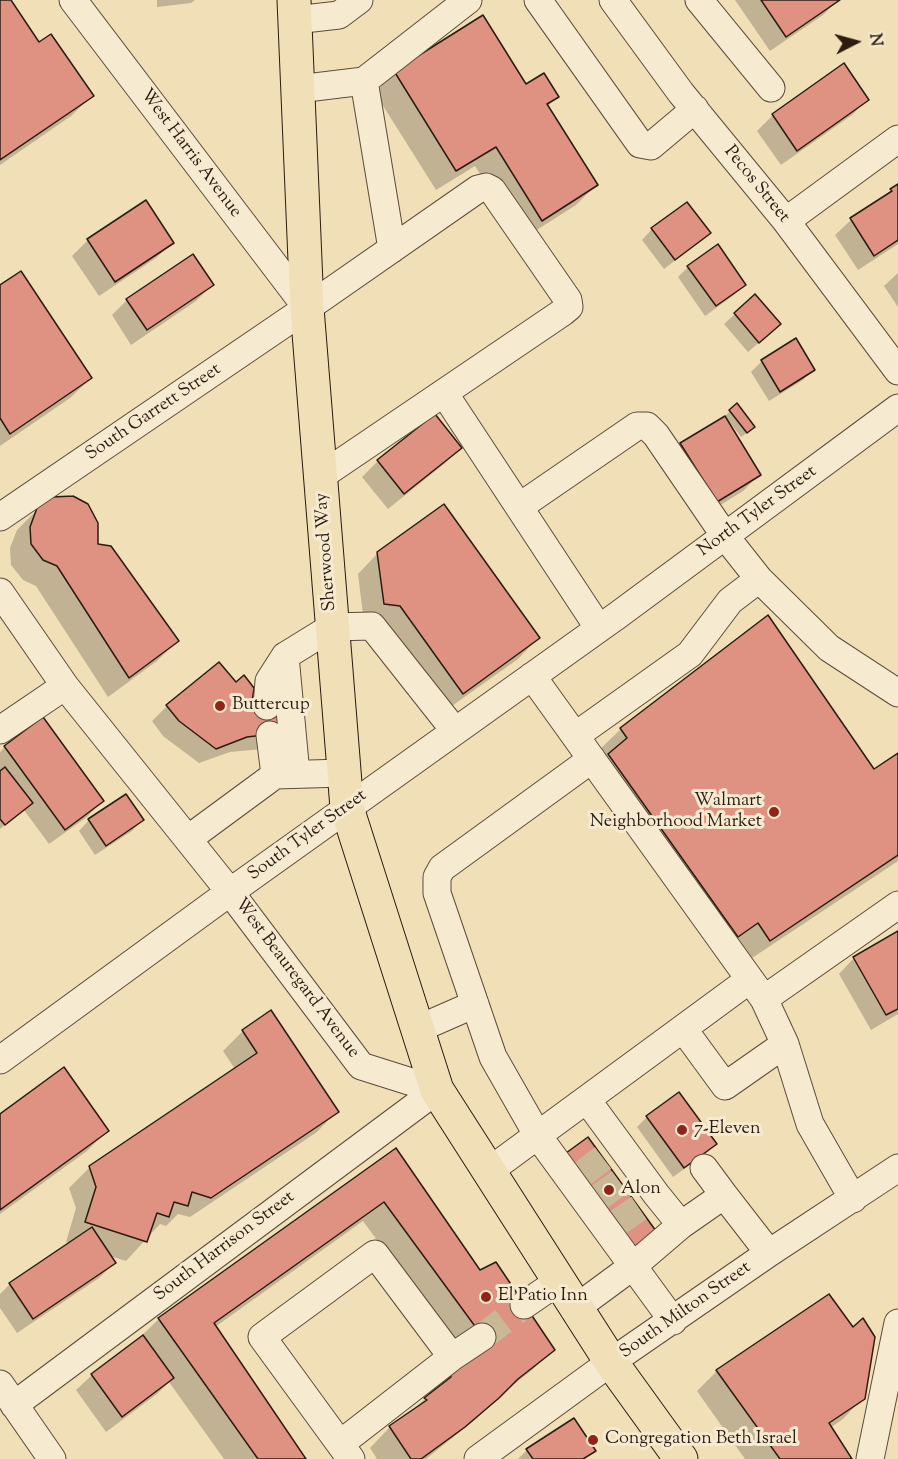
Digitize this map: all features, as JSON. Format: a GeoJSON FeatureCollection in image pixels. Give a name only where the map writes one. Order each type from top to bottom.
{"type":"FeatureCollection","features":[{"type":"Feature","properties":{"kind":"main road","name":"Sherwood Way"},"geometry":{"type":"LineString","coordinates":[[295,10],[308,308],[347,808],[437,1090]]}},
{"type":"Feature","properties":{"kind":"main road"},"geometry":{"type":"LineString","coordinates":[[437,1090],[611,1362],[681,1459]]}},
{"type":"Feature","properties":{"kind":"street","name":"West Harris Avenue"},"geometry":{"type":"LineString","coordinates":[[73,0],[308,308]]}},
{"type":"Feature","properties":{"kind":"street"},"geometry":{"type":"LineString","coordinates":[[295,10],[339,15],[359,0]]}},
{"type":"Feature","properties":{"kind":"street"},"geometry":{"type":"LineString","coordinates":[[298,89],[364,81],[468,0]]}},
{"type":"Feature","properties":{"kind":"street"},"geometry":{"type":"LineString","coordinates":[[538,0],[640,144],[651,146],[695,109]]}},
{"type":"Feature","properties":{"kind":"street","name":"Pecos Street"},"geometry":{"type":"LineString","coordinates":[[613,0],[695,109],[786,221],[898,371]]}},
{"type":"Feature","properties":{"kind":"street"},"geometry":{"type":"LineString","coordinates":[[699,0],[771,88]]}},
{"type":"Feature","properties":{"kind":"street"},"geometry":{"type":"LineString","coordinates":[[364,81],[392,249]]}},
{"type":"Feature","properties":{"kind":"street"},"geometry":{"type":"LineString","coordinates":[[786,221],[898,139]]}},
{"type":"Feature","properties":{"kind":"street","name":"South Garrett Street"},"geometry":{"type":"LineString","coordinates":[[0,517],[308,308],[478,189],[486,187],[492,190],[568,300],[568,307],[444,393]]}},
{"type":"Feature","properties":{"kind":"street"},"geometry":{"type":"LineString","coordinates":[[321,476],[444,393],[519,507],[608,621]]}},
{"type":"Feature","properties":{"kind":"street","name":"North Tyler Street"},"geometry":{"type":"LineString","coordinates":[[608,621],[898,408]]}},
{"type":"Feature","properties":{"kind":"street"},"geometry":{"type":"LineString","coordinates":[[519,507],[637,426],[647,426],[656,435],[725,536],[759,579],[829,648],[898,693]]}},
{"type":"Feature","properties":{"kind":"street"},"geometry":{"type":"LineString","coordinates":[[575,736],[690,654],[730,602],[759,579]]}},
{"type":"Feature","properties":{"kind":"street","name":"West Beauregard Avenue"},"geometry":{"type":"LineString","coordinates":[[0,592],[65,686],[230,892],[361,1066],[437,1090]]}},
{"type":"Feature","properties":{"kind":"street","name":"South Tyler Street"},"geometry":{"type":"LineString","coordinates":[[0,1060],[608,621]]}},
{"type":"Feature","properties":{"kind":"street"},"geometry":{"type":"LineString","coordinates":[[267,706],[269,681],[285,656],[332,627],[372,626],[455,731]]}},
{"type":"Feature","properties":{"kind":"street"},"geometry":{"type":"LineString","coordinates":[[285,656],[286,775]]}},
{"type":"Feature","properties":{"kind":"street"},"geometry":{"type":"LineString","coordinates":[[532,676],[757,990],[785,1044],[810,1124],[853,1199]]}},
{"type":"Feature","properties":{"kind":"street"},"geometry":{"type":"LineString","coordinates":[[0,730],[65,686]]}},
{"type":"Feature","properties":{"kind":"street"},"geometry":{"type":"LineString","coordinates":[[270,735],[286,775]]}},
{"type":"Feature","properties":{"kind":"street"},"geometry":{"type":"LineString","coordinates":[[592,759],[442,868],[436,878],[437,893],[494,1057],[538,1136],[577,1178],[612,1227],[633,1266],[673,1321]]}},
{"type":"Feature","properties":{"kind":"street"},"geometry":{"type":"LineString","coordinates":[[188,839],[286,775],[344,773]]}},
{"type":"Feature","properties":{"kind":"street"},"geometry":{"type":"LineString","coordinates":[[489,1171],[684,1030],[757,990],[898,904]]}},
{"type":"Feature","properties":{"kind":"street"},"geometry":{"type":"LineString","coordinates":[[418,1029],[475,1004]]}},
{"type":"Feature","properties":{"kind":"street"},"geometry":{"type":"LineString","coordinates":[[684,1030],[725,1086],[785,1044]]}},
{"type":"Feature","properties":{"kind":"street","name":"South Harrison Street"},"geometry":{"type":"LineString","coordinates":[[7,1394],[437,1090]]}},
{"type":"Feature","properties":{"kind":"street"},"geometry":{"type":"LineString","coordinates":[[587,1100],[612,1152],[629,1176],[648,1201],[681,1225]]}},
{"type":"Feature","properties":{"kind":"street"},"geometry":{"type":"LineString","coordinates":[[704,1168],[769,1253]]}},
{"type":"Feature","properties":{"kind":"street","name":"South Milton Street"},"geometry":{"type":"LineString","coordinates":[[478,1459],[611,1362],[769,1253],[898,1168]]}},
{"type":"Feature","properties":{"kind":"street"},"geometry":{"type":"LineString","coordinates":[[576,1308],[633,1266],[681,1225],[724,1196]]}},
{"type":"Feature","properties":{"kind":"street"},"geometry":{"type":"LineString","coordinates":[[452,1358],[375,1254],[262,1337],[346,1451],[452,1358],[482,1336]]}},
{"type":"Feature","properties":{"kind":"street"},"geometry":{"type":"LineString","coordinates":[[524,1305],[559,1281]]}},
{"type":"Feature","properties":{"kind":"street"},"geometry":{"type":"LineString","coordinates":[[870,1459],[898,1323]]}},
{"type":"Feature","properties":{"kind":"street"},"geometry":{"type":"LineString","coordinates":[[7,1394],[52,1459]]}},
{"type":"Feature","properties":{"kind":"building"},"geometry":{"type":"Polygon","coordinates":[[[0,0],[11,0],[39,42],[51,34],[94,96],[0,160],[0,0]]]}},
{"type":"Feature","properties":{"kind":"building"},"geometry":{"type":"Polygon","coordinates":[[[761,0],[840,0],[786,37],[761,0]]]}},
{"type":"Feature","properties":{"kind":"building"},"geometry":{"type":"Polygon","coordinates":[[[483,15],[526,84],[544,73],[559,97],[547,104],[598,185],[542,221],[496,147],[456,171],[394,71],[483,15]]]}},
{"type":"Feature","properties":{"kind":"building"},"geometry":{"type":"Polygon","coordinates":[[[844,63],[869,100],[797,151],[772,114],[844,63]]]}},
{"type":"Feature","properties":{"kind":"building"},"geometry":{"type":"Polygon","coordinates":[[[898,184],[898,240],[874,256],[850,218],[892,191],[890,189],[898,184]]]}},
{"type":"Feature","properties":{"kind":"building"},"geometry":{"type":"Polygon","coordinates":[[[146,200],[174,243],[115,282],[87,239],[146,200]]]}},
{"type":"Feature","properties":{"kind":"building"},"geometry":{"type":"Polygon","coordinates":[[[687,202],[711,233],[675,260],[651,228],[687,202]]]}},
{"type":"Feature","properties":{"kind":"building"},"geometry":{"type":"Polygon","coordinates":[[[718,244],[746,285],[716,306],[687,266],[718,244]]]}},
{"type":"Feature","properties":{"kind":"building"},"geometry":{"type":"Polygon","coordinates":[[[193,254],[214,285],[147,330],[126,299],[193,254]]]}},
{"type":"Feature","properties":{"kind":"building"},"geometry":{"type":"Polygon","coordinates":[[[21,271],[92,378],[10,434],[0,418],[0,285],[21,271]]]}},
{"type":"Feature","properties":{"kind":"building"},"geometry":{"type":"Polygon","coordinates":[[[755,294],[781,324],[759,343],[734,313],[755,294]]]}},
{"type":"Feature","properties":{"kind":"building"},"geometry":{"type":"Polygon","coordinates":[[[796,338],[815,370],[780,392],[761,360],[796,338]]]}},
{"type":"Feature","properties":{"kind":"building"},"geometry":{"type":"Polygon","coordinates":[[[737,403],[755,427],[747,433],[729,410],[737,403]]]}},
{"type":"Feature","properties":{"kind":"building"},"geometry":{"type":"Polygon","coordinates":[[[435,414],[462,448],[404,494],[377,460],[435,414]]]}},
{"type":"Feature","properties":{"kind":"building"},"geometry":{"type":"Polygon","coordinates":[[[725,416],[761,475],[717,502],[680,443],[725,416]]]}},
{"type":"Feature","properties":{"kind":"building"},"geometry":{"type":"Polygon","coordinates":[[[73,496],[88,504],[98,523],[98,544],[111,546],[179,641],[129,678],[57,566],[43,560],[31,544],[30,527],[37,508],[52,497],[73,496]]]}},
{"type":"Feature","properties":{"kind":"building"},"geometry":{"type":"Polygon","coordinates":[[[444,504],[540,638],[463,694],[400,606],[384,604],[377,552],[444,504]]]}},
{"type":"Feature","properties":{"kind":"building","name":"Walmart Neighborhood Market"},"geometry":{"type":"Polygon","coordinates":[[[768,615],[874,769],[898,753],[898,855],[770,941],[758,923],[738,937],[608,754],[627,738],[620,728],[768,615]]]}},
{"type":"Feature","properties":{"kind":"building"},"geometry":{"type":"Polygon","coordinates":[[[219,662],[236,682],[244,675],[254,688],[251,708],[287,704],[290,732],[247,737],[216,749],[179,721],[166,705],[219,662]]]}},
{"type":"Feature","properties":{"kind":"building"},"geometry":{"type":"Polygon","coordinates":[[[43,717],[104,801],[65,830],[4,746],[43,717]]]}},
{"type":"Feature","properties":{"kind":"building"},"geometry":{"type":"Polygon","coordinates":[[[5,767],[33,803],[5,825],[0,819],[0,771],[5,767]]]}},
{"type":"Feature","properties":{"kind":"building"},"geometry":{"type":"Polygon","coordinates":[[[126,794],[144,820],[106,846],[88,819],[126,794]]]}},
{"type":"Feature","properties":{"kind":"building"},"geometry":{"type":"Polygon","coordinates":[[[898,931],[898,1009],[886,1015],[853,957],[898,931]]]}},
{"type":"Feature","properties":{"kind":"building"},"geometry":{"type":"Polygon","coordinates":[[[271,1010],[339,1112],[211,1198],[192,1192],[188,1206],[174,1202],[169,1217],[157,1213],[147,1242],[85,1222],[96,1187],[89,1166],[257,1053],[242,1030],[271,1010]]]}},
{"type":"Feature","properties":{"kind":"building"},"geometry":{"type":"Polygon","coordinates":[[[64,1067],[109,1131],[0,1210],[0,1114],[64,1067]]]}},
{"type":"Feature","properties":{"kind":"building","name":"7-Eleven"},"geometry":{"type":"Polygon","coordinates":[[[679,1092],[717,1144],[684,1168],[646,1116],[679,1092]]]}},
{"type":"Feature","properties":{"kind":"building","name":"Alon"},"geometry":{"type":"Polygon","coordinates":[[[588,1137],[656,1231],[634,1247],[566,1153],[588,1137]]]}},
{"type":"Feature","properties":{"kind":"building","name":"El Patio Inn"},"geometry":{"type":"Polygon","coordinates":[[[396,1148],[480,1270],[496,1262],[555,1350],[518,1379],[465,1427],[421,1459],[411,1459],[389,1426],[427,1400],[424,1398],[451,1377],[447,1371],[488,1344],[384,1202],[214,1323],[306,1459],[258,1459],[158,1318],[396,1148]]]}},
{"type":"Feature","properties":{"kind":"building"},"geometry":{"type":"Polygon","coordinates":[[[92,1227],[116,1263],[33,1319],[9,1283],[92,1227]]]}},
{"type":"Feature","properties":{"kind":"building"},"geometry":{"type":"Polygon","coordinates":[[[829,1294],[853,1327],[863,1318],[875,1337],[865,1399],[829,1423],[852,1459],[780,1459],[716,1370],[829,1294]]]}},
{"type":"Feature","properties":{"kind":"building"},"geometry":{"type":"Polygon","coordinates":[[[143,1335],[174,1378],[122,1417],[91,1374],[143,1335]]]}},
{"type":"Feature","properties":{"kind":"building"},"geometry":{"type":"Polygon","coordinates":[[[574,1418],[596,1451],[583,1459],[533,1459],[526,1449],[574,1418]]]}},
{"type":"Feature","properties":{"kind":"tunnel"},"geometry":{"type":"LineString","coordinates":[[582,1174],[603,1158]]}},
{"type":"Feature","properties":{"kind":"tunnel"},"geometry":{"type":"LineString","coordinates":[[598,1198],[620,1182]]}},
{"type":"Feature","properties":{"kind":"tunnel"},"geometry":{"type":"LineString","coordinates":[[617,1223],[639,1208]]}},
{"type":"Feature","properties":{"kind":"tunnel"},"geometry":{"type":"LineString","coordinates":[[482,1337],[524,1305]]}},
{"type":"Feature","properties":{"kind":"place","name":"Buttercup"},"geometry":{"type":"Point","coordinates":[220,706]}},
{"type":"Feature","properties":{"kind":"place","name":"Walmart Neighborhood Market"},"geometry":{"type":"Point","coordinates":[774,812]}},
{"type":"Feature","properties":{"kind":"place","name":"7-Eleven"},"geometry":{"type":"Point","coordinates":[682,1130]}},
{"type":"Feature","properties":{"kind":"place","name":"Alon"},"geometry":{"type":"Point","coordinates":[609,1190]}},
{"type":"Feature","properties":{"kind":"place","name":"El Patio Inn"},"geometry":{"type":"Point","coordinates":[486,1297]}},
{"type":"Feature","properties":{"kind":"place","name":"Congregation Beth Israel"},"geometry":{"type":"Point","coordinates":[593,1440]}}]}
